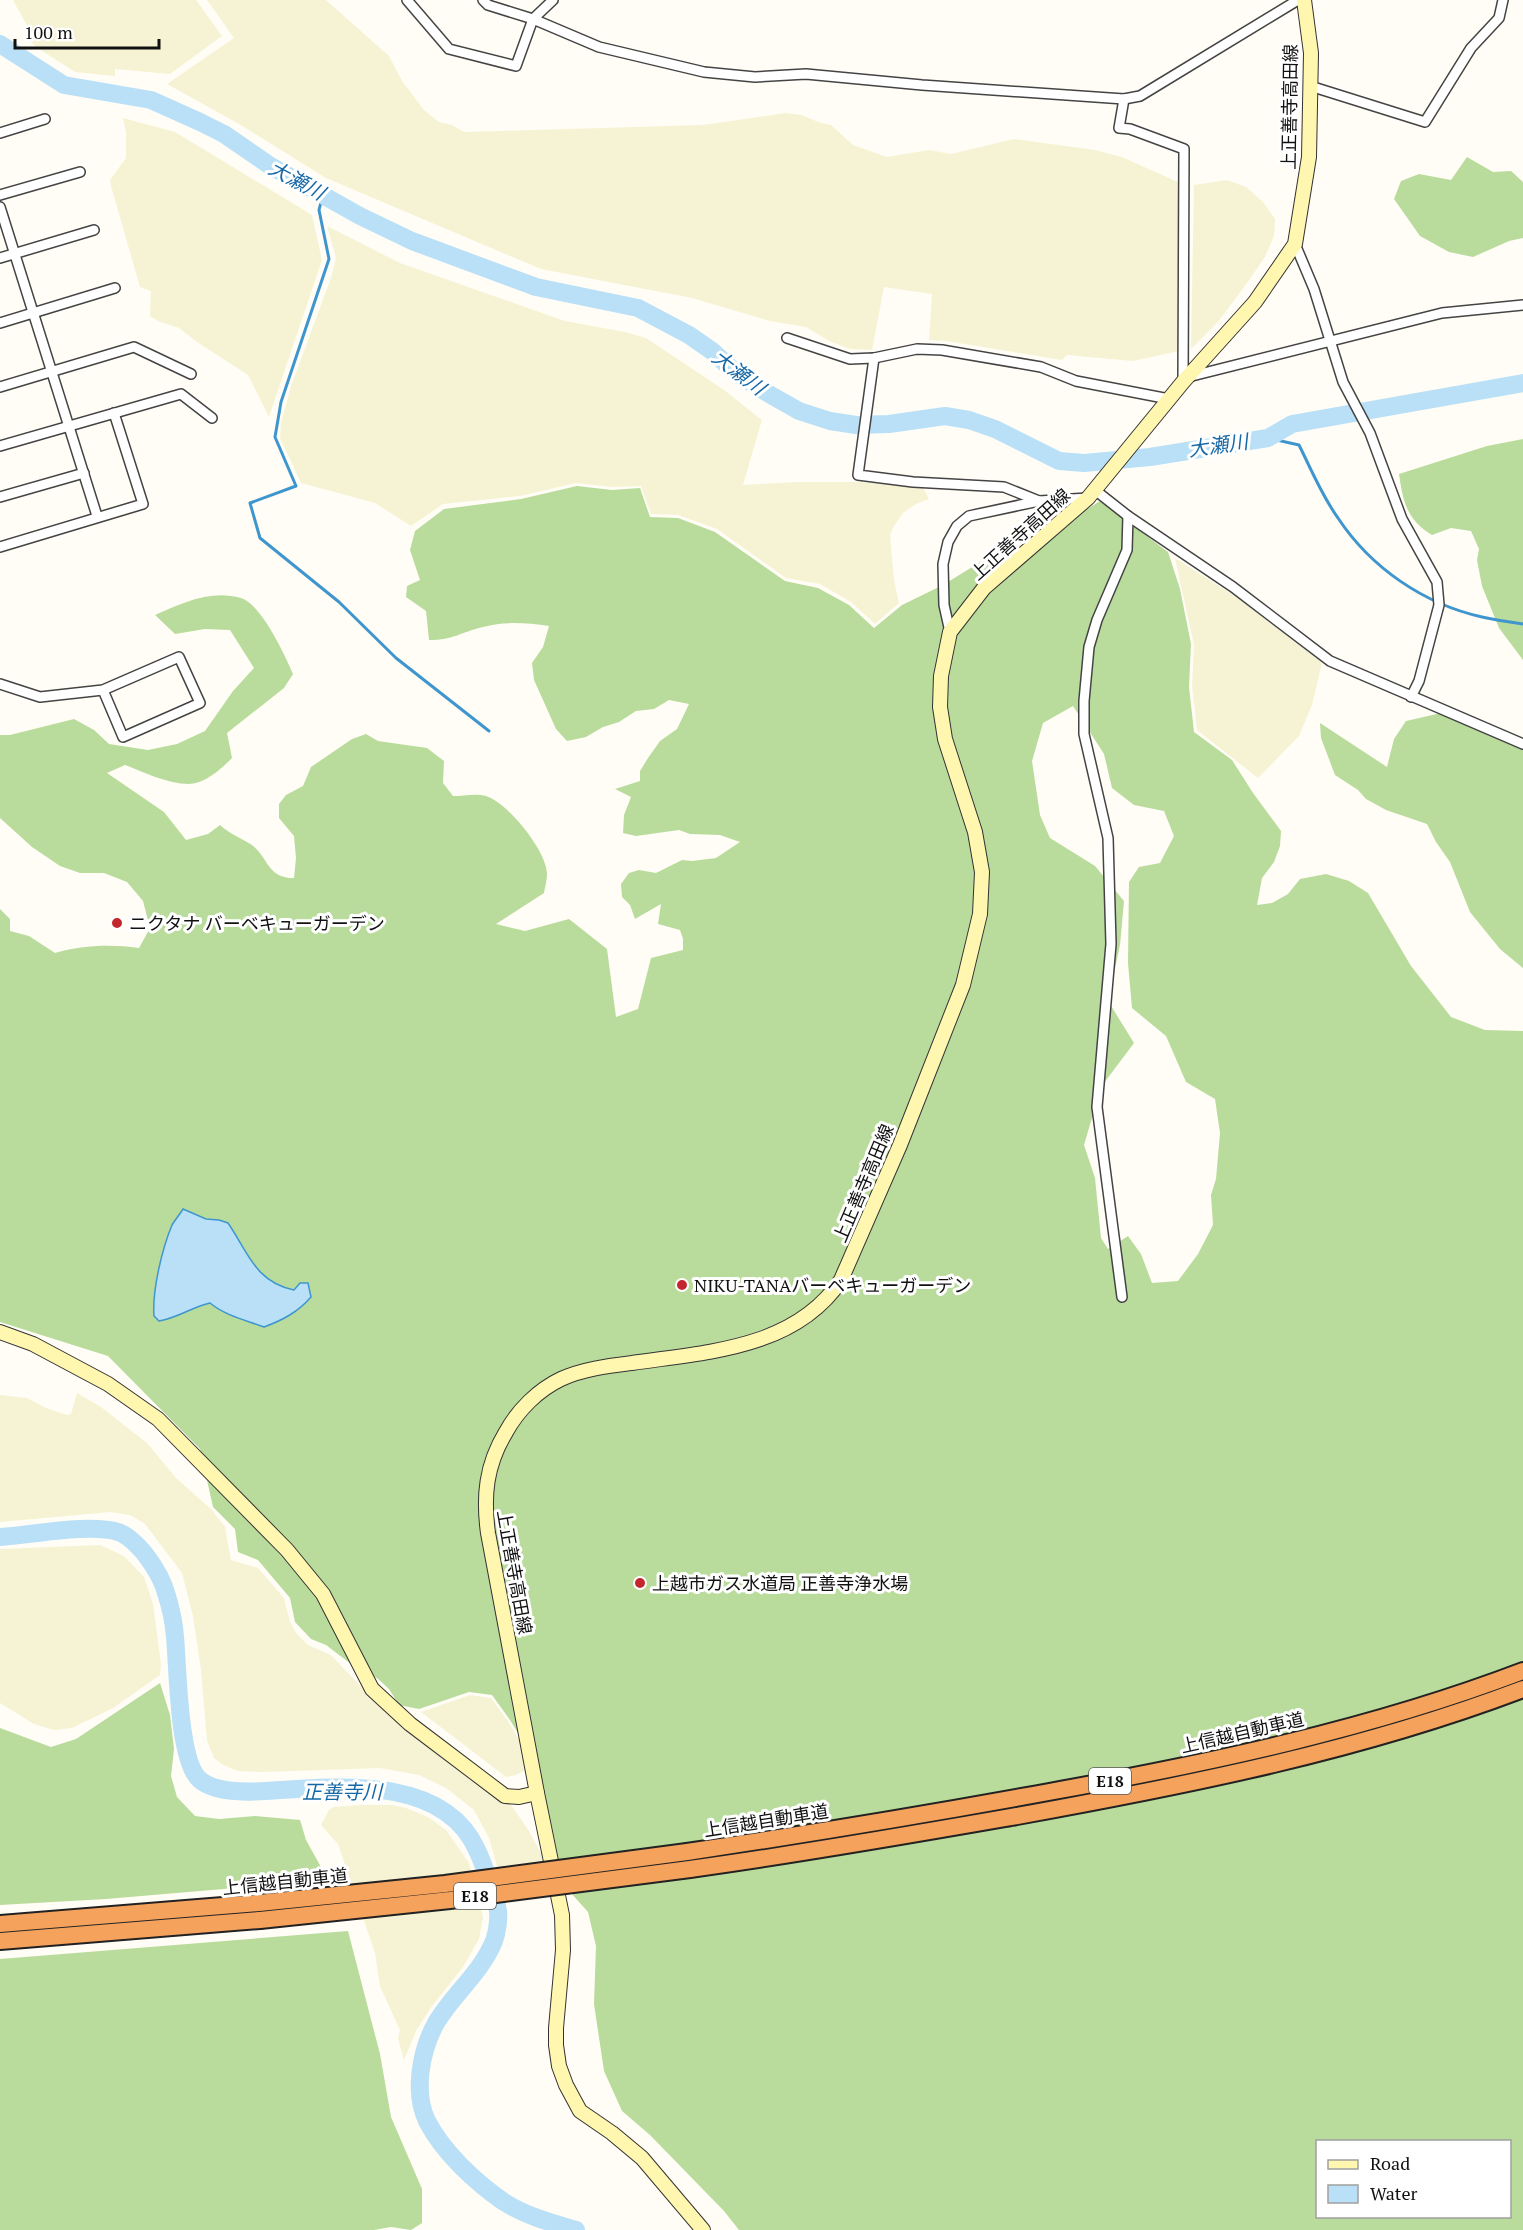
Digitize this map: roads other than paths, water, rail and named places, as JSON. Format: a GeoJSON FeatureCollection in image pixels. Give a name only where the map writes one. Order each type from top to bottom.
{"type":"FeatureCollection","features":[{"type":"Feature","properties":{"kind":"highway","name":"上信越自動車道"},"geometry":{"type":"LineString","coordinates":[[0,1941],[260,1912],[446,1884],[687,1852],[888,1821],[1189,1765],[1252,1751],[1386,1716],[1523,1671]]}},
{"type":"Feature","properties":{"kind":"highway","name":"上信越自動車道"},"geometry":{"type":"LineString","coordinates":[[0,1924],[260,1912],[450,1900],[805,1853],[1186,1784],[1388,1734],[1523,1689]]}},
{"type":"Feature","properties":{"kind":"main road","name":"上正善寺高田線"},"geometry":{"type":"LineString","coordinates":[[703,2230],[642,2158],[580,2111],[566,2085],[556,2045],[556,2008],[562,1979],[562,1915],[488,1533],[485,1507],[490,1465],[497,1446],[520,1411],[545,1388],[561,1379],[604,1366],[702,1353],[750,1343],[790,1327],[811,1313],[829,1298],[841,1280],[900,1145],[963,985],[980,914],[982,872],[975,832],[945,739],[940,707],[941,676],[950,632],[984,588],[1091,494],[1185,380],[1255,302],[1295,244],[1309,157],[1311,53],[1304,0]]}},
{"type":"Feature","properties":{"kind":"main road"},"geometry":{"type":"LineString","coordinates":[[0,1332],[33,1344],[108,1384],[158,1419],[288,1550],[323,1594],[372,1689],[410,1724],[505,1796],[519,1797],[537,1793]]}},
{"type":"Feature","properties":{"kind":"street"},"geometry":{"type":"LineString","coordinates":[[408,0],[449,49],[516,66],[533,19],[553,0]]}},
{"type":"Feature","properties":{"kind":"street"},"geometry":{"type":"LineString","coordinates":[[483,0],[488,5],[533,19],[600,47],[704,72],[755,77],[806,74],[922,85],[1124,99],[1140,96],[1298,0]]}},
{"type":"Feature","properties":{"kind":"street"},"geometry":{"type":"LineString","coordinates":[[1310,86],[1425,122],[1471,48],[1499,18],[1503,0]]}},
{"type":"Feature","properties":{"kind":"street"},"geometry":{"type":"LineString","coordinates":[[1124,99],[1119,128],[1130,129],[1184,148],[1185,380],[1442,313],[1523,305]]}},
{"type":"Feature","properties":{"kind":"street"},"geometry":{"type":"LineString","coordinates":[[0,133],[45,119]]}},
{"type":"Feature","properties":{"kind":"street"},"geometry":{"type":"LineString","coordinates":[[0,195],[80,172]]}},
{"type":"Feature","properties":{"kind":"street"},"geometry":{"type":"LineString","coordinates":[[0,207],[98,516]]}},
{"type":"Feature","properties":{"kind":"street"},"geometry":{"type":"LineString","coordinates":[[0,258],[94,230]]}},
{"type":"Feature","properties":{"kind":"street"},"geometry":{"type":"LineString","coordinates":[[1295,244],[1314,289],[1343,382],[1370,433],[1402,519],[1437,582],[1439,605],[1419,681],[1411,697]]}},
{"type":"Feature","properties":{"kind":"street"},"geometry":{"type":"LineString","coordinates":[[0,323],[115,288]]}},
{"type":"Feature","properties":{"kind":"street"},"geometry":{"type":"LineString","coordinates":[[787,338],[850,359],[874,358],[917,349],[942,350],[1041,367],[1076,381],[1169,399]]}},
{"type":"Feature","properties":{"kind":"street"},"geometry":{"type":"LineString","coordinates":[[0,387],[134,347],[191,374]]}},
{"type":"Feature","properties":{"kind":"street"},"geometry":{"type":"LineString","coordinates":[[874,358],[858,475],[913,482],[1004,487],[1039,501]]}},
{"type":"Feature","properties":{"kind":"street"},"geometry":{"type":"LineString","coordinates":[[0,446],[181,394],[212,418]]}},
{"type":"Feature","properties":{"kind":"street"},"geometry":{"type":"LineString","coordinates":[[0,547],[143,504],[114,413]]}},
{"type":"Feature","properties":{"kind":"street"},"geometry":{"type":"LineString","coordinates":[[0,497],[84,472]]}},
{"type":"Feature","properties":{"kind":"street"},"geometry":{"type":"LineString","coordinates":[[950,632],[944,605],[943,564],[948,542],[957,526],[969,516],[1039,501],[1091,494],[1128,516],[1233,587],[1330,661],[1523,744]]}},
{"type":"Feature","properties":{"kind":"street"},"geometry":{"type":"LineString","coordinates":[[1122,1297],[1097,1107],[1111,944],[1108,838],[1084,734],[1084,712],[1089,647],[1097,620],[1127,550],[1128,516]]}},
{"type":"Feature","properties":{"kind":"street"},"geometry":{"type":"LineString","coordinates":[[0,684],[40,697],[103,690],[179,657],[200,703],[123,737],[103,690]]}},
{"type":"Feature","properties":{"kind":"water"},"geometry":{"type":"Polygon","coordinates":[[[183,1209],[206,1219],[228,1223],[261,1273],[281,1286],[294,1290],[300,1283],[308,1283],[311,1297],[290,1315],[264,1327],[229,1314],[210,1303],[159,1321],[154,1316],[158,1270],[172,1225],[183,1209]]]}},
{"type":"Feature","properties":{"kind":"waterway","name":"大瀬川"},"geometry":{"type":"LineString","coordinates":[[0,44],[64,85],[151,100],[200,122],[224,134],[269,165],[360,216],[412,241],[536,287],[638,308],[689,335],[712,351],[736,373],[769,394],[799,411],[830,421],[856,425],[889,424],[945,416],[969,420],[995,429],[1059,461],[1084,463],[1150,457],[1268,438],[1292,424],[1523,383]]}},
{"type":"Feature","properties":{"kind":"waterway"},"geometry":{"type":"LineString","coordinates":[[323,194],[319,210],[329,259],[281,402],[275,437],[296,486],[250,503],[260,538],[339,602],[396,658],[489,731]]}},
{"type":"Feature","properties":{"kind":"waterway"},"geometry":{"type":"LineString","coordinates":[[1268,438],[1299,445],[1338,518],[1366,553],[1383,568],[1420,593],[1440,603],[1487,618],[1523,624]]}},
{"type":"Feature","properties":{"kind":"waterway","name":"正善寺川"},"geometry":{"type":"LineString","coordinates":[[0,1537],[77,1529],[106,1530],[126,1536],[145,1554],[161,1579],[170,1606],[175,1632],[183,1735],[193,1770],[200,1780],[217,1788],[239,1791],[363,1788],[391,1792],[418,1798],[442,1810],[462,1827],[477,1850],[489,1881],[498,1911],[498,1926],[488,1953],[443,2012],[426,2046],[420,2084],[423,2110],[434,2133],[451,2155],[493,2194],[539,2219],[576,2230]]}},
{"type":"Feature","properties":{"kind":"place","name":"ニクタナ バーベキューガーデン"},"geometry":{"type":"Point","coordinates":[117,923]}},
{"type":"Feature","properties":{"kind":"place","name":"NIKU-TANAバーベキューガーデン"},"geometry":{"type":"Point","coordinates":[682,1285]}},
{"type":"Feature","properties":{"kind":"place","name":"上越市ガス水道局 正善寺浄水場"},"geometry":{"type":"Point","coordinates":[640,1583]}}]}
